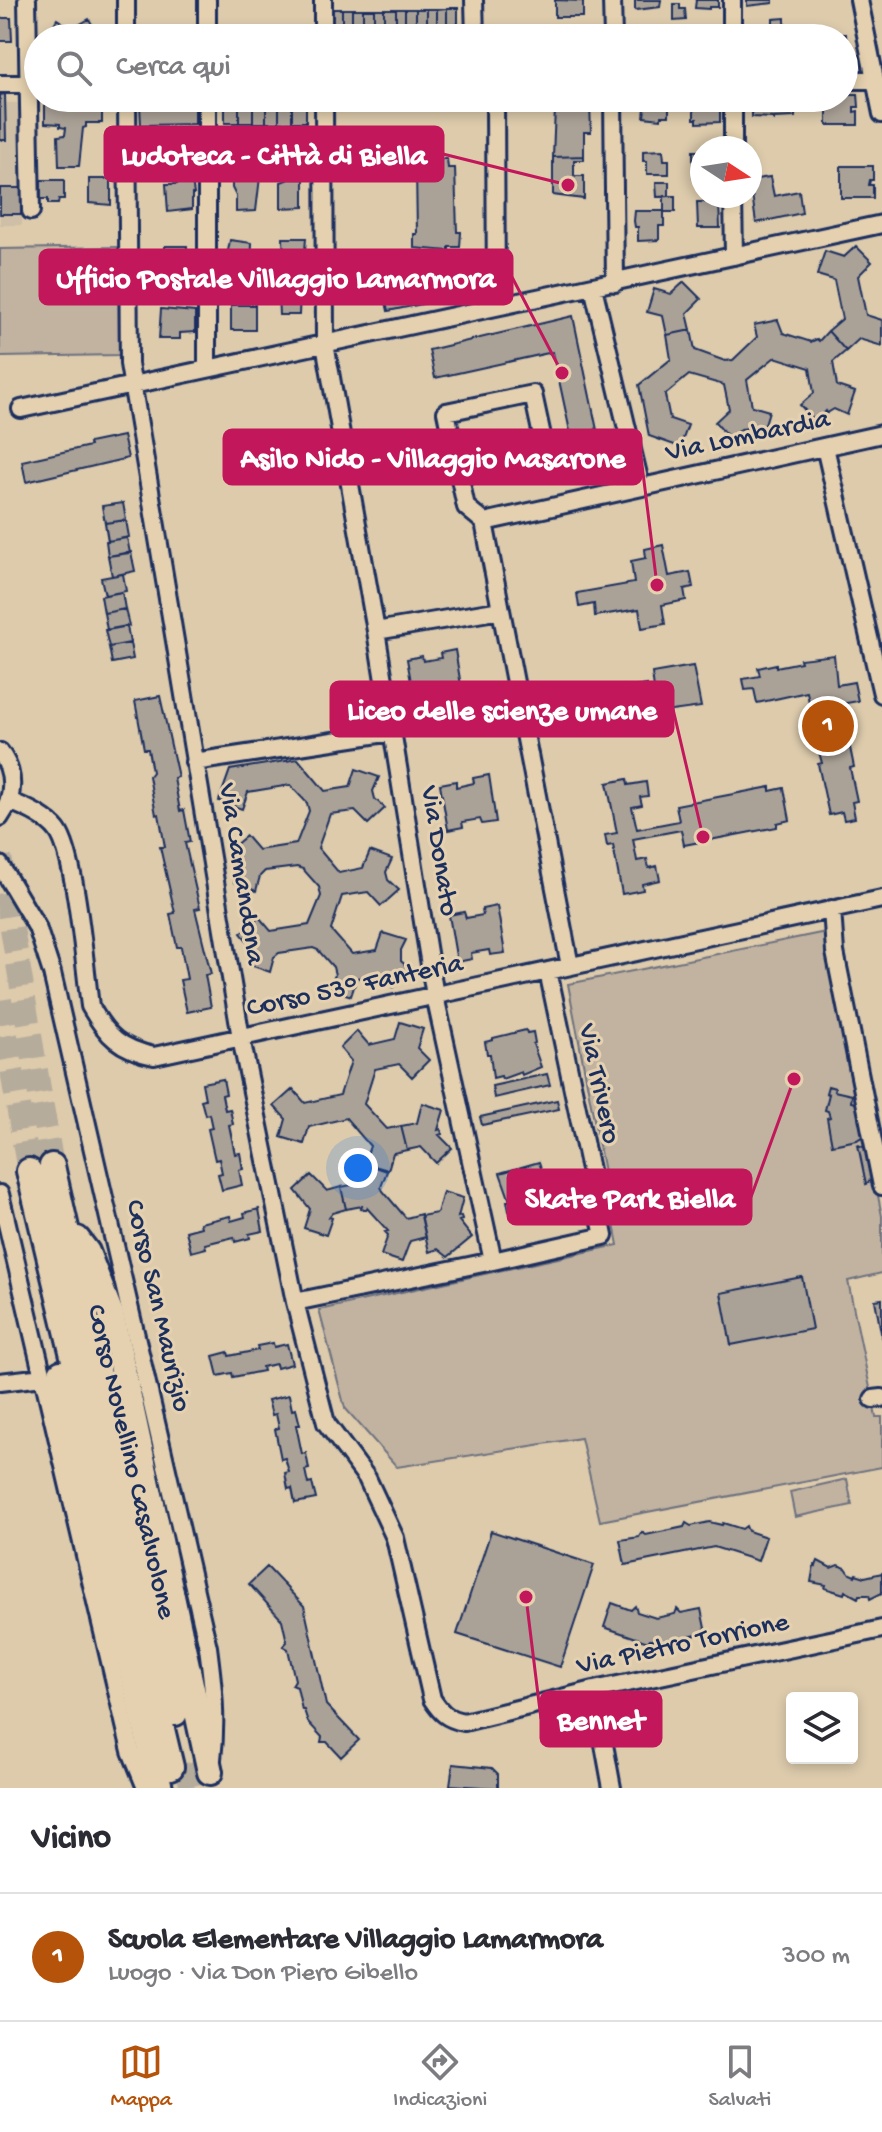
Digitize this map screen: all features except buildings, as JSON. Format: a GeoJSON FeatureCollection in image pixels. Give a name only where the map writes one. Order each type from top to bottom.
{"type":"FeatureCollection","features":[{"type":"Feature","properties":{"kind":"highway","name":"Corso Novellino Casalvolone"},"geometry":{"type":"LineString","coordinates":[[41,1169],[66,1225],[172,1773],[57,1282],[41,1169]]}},
{"type":"Feature","properties":{"kind":"highway"},"geometry":{"type":"LineString","coordinates":[[66,1225],[87,1252],[111,1314],[210,1772]]}},
{"type":"Feature","properties":{"kind":"street"},"geometry":{"type":"LineString","coordinates":[[27,0],[29,24]]}},
{"type":"Feature","properties":{"kind":"street"},"geometry":{"type":"LineString","coordinates":[[126,0],[126,24]]}},
{"type":"Feature","properties":{"kind":"street"},"geometry":{"type":"LineString","coordinates":[[207,0],[207,24]]}},
{"type":"Feature","properties":{"kind":"street"},"geometry":{"type":"LineString","coordinates":[[323,0],[323,24]]}},
{"type":"Feature","properties":{"kind":"street"},"geometry":{"type":"LineString","coordinates":[[474,0],[475,24]]}},
{"type":"Feature","properties":{"kind":"street"},"geometry":{"type":"LineString","coordinates":[[612,0],[613,24]]}},
{"type":"Feature","properties":{"kind":"street"},"geometry":{"type":"LineString","coordinates":[[732,0],[732,24]]}},
{"type":"Feature","properties":{"kind":"street"},"geometry":{"type":"LineString","coordinates":[[859,0],[882,114]]}},
{"type":"Feature","properties":{"kind":"street"},"geometry":{"type":"LineString","coordinates":[[863,20],[882,18]]}},
{"type":"Feature","properties":{"kind":"street"},"geometry":{"type":"LineString","coordinates":[[858,80],[875,80]]}},
{"type":"Feature","properties":{"kind":"street"},"geometry":{"type":"LineString","coordinates":[[0,84],[24,84]]}},
{"type":"Feature","properties":{"kind":"street"},"geometry":{"type":"LineString","coordinates":[[31,211],[33,112]]}},
{"type":"Feature","properties":{"kind":"street","name":"Via Camandona"},"geometry":{"type":"LineString","coordinates":[[127,112],[129,364],[241,1038],[295,1302],[326,1423],[367,1478],[395,1538]]}},
{"type":"Feature","properties":{"kind":"street"},"geometry":{"type":"LineString","coordinates":[[207,112],[207,368]]}},
{"type":"Feature","properties":{"kind":"street","name":"Via Donato"},"geometry":{"type":"LineString","coordinates":[[324,112],[325,344],[376,631],[435,996],[493,1261]]}},
{"type":"Feature","properties":{"kind":"street"},"geometry":{"type":"LineString","coordinates":[[495,112],[496,307]]}},
{"type":"Feature","properties":{"kind":"street"},"geometry":{"type":"LineString","coordinates":[[613,112],[615,283]]}},
{"type":"Feature","properties":{"kind":"street"},"geometry":{"type":"LineString","coordinates":[[733,112],[733,136]]}},
{"type":"Feature","properties":{"kind":"street"},"geometry":{"type":"LineString","coordinates":[[733,208],[734,256]]}},
{"type":"Feature","properties":{"kind":"street"},"geometry":{"type":"LineString","coordinates":[[21,409],[882,224]]}},
{"type":"Feature","properties":{"kind":"street"},"geometry":{"type":"LineString","coordinates":[[593,287],[641,487]]}},
{"type":"Feature","properties":{"kind":"street","name":"Via Lombardia"},"geometry":{"type":"LineString","coordinates":[[501,610],[484,522],[466,507],[446,412],[533,394],[547,459],[629,443]]}},
{"type":"Feature","properties":{"kind":"street","name":"Via Lombardia"},"geometry":{"type":"LineString","coordinates":[[484,522],[882,434]]}},
{"type":"Feature","properties":{"kind":"street"},"geometry":{"type":"LineString","coordinates":[[825,447],[882,694]]}},
{"type":"Feature","properties":{"kind":"street"},"geometry":{"type":"LineString","coordinates":[[376,631],[501,610],[570,966]]}},
{"type":"Feature","properties":{"kind":"street"},"geometry":{"type":"LineString","coordinates":[[194,762],[392,732]]}},
{"type":"Feature","properties":{"kind":"street"},"geometry":{"type":"LineString","coordinates":[[0,752],[11,773],[9,801],[0,817]]}},
{"type":"Feature","properties":{"kind":"street","name":"Corso 53° Fanteria"},"geometry":{"type":"LineString","coordinates":[[9,801],[47,820],[58,831],[69,856],[90,1006],[100,1024],[114,1040],[130,1051],[154,1056],[882,899]]}},
{"type":"Feature","properties":{"kind":"street","name":"Corso San Maurizio"},"geometry":{"type":"LineString","coordinates":[[0,865],[37,927],[52,973],[125,1279],[208,1647],[216,1733],[210,1772]]}},
{"type":"Feature","properties":{"kind":"street"},"geometry":{"type":"LineString","coordinates":[[832,909],[835,952],[882,1186]]}},
{"type":"Feature","properties":{"kind":"street","name":"Via Trivero"},"geometry":{"type":"LineString","coordinates":[[493,1261],[604,1236],[548,971]]}},
{"type":"Feature","properties":{"kind":"street"},"geometry":{"type":"LineString","coordinates":[[0,1194],[131,1751],[146,1788]]}},
{"type":"Feature","properties":{"kind":"street"},"geometry":{"type":"LineString","coordinates":[[295,1302],[493,1261]]}},
{"type":"Feature","properties":{"kind":"street"},"geometry":{"type":"LineString","coordinates":[[0,1382],[43,1377]]}},
{"type":"Feature","properties":{"kind":"street","name":"Via Pietro Torrione"},"geometry":{"type":"LineString","coordinates":[[395,1538],[432,1699],[443,1715],[464,1722],[594,1690],[882,1629]]}},
{"type":"Feature","properties":{"kind":"street"},"geometry":{"type":"LineString","coordinates":[[594,1690],[612,1788]]}},
{"type":"Feature","properties":{"kind":"shaded area"},"geometry":{"type":"Polygon","coordinates":[[[5,94],[6,103],[21,103],[22,225],[0,225],[0,95],[5,94]]]}},
{"type":"Feature","properties":{"kind":"shaded area"},"geometry":{"type":"Polygon","coordinates":[[[118,247],[119,355],[0,357],[0,249],[118,247]]]}},
{"type":"Feature","properties":{"kind":"shaded area"},"geometry":{"type":"Polygon","coordinates":[[[826,932],[882,1216],[882,1273],[848,1281],[876,1417],[882,1417],[882,1467],[600,1521],[581,1438],[397,1467],[345,1408],[319,1310],[618,1245],[568,984],[826,932]]]}},
{"type":"Feature","properties":{"kind":"shaded area"},"geometry":{"type":"Polygon","coordinates":[[[847,1479],[852,1505],[795,1517],[790,1492],[847,1479]]]}},
{"type":"Feature","properties":{"kind":"tunnel"},"geometry":{"type":"LineString","coordinates":[[0,857],[52,1166]]}},
{"type":"Feature","properties":{"kind":"tunnel"},"geometry":{"type":"LineString","coordinates":[[0,1000],[29,1171]]}},
{"type":"Feature","properties":{"kind":"tunnel"},"geometry":{"type":"LineString","coordinates":[[186,1763],[192,1788]]}},
{"type":"Feature","properties":{"kind":"place","name":"Ludoteca - Città di Biella"},"geometry":{"type":"Point","coordinates":[568,185]}},
{"type":"Feature","properties":{"kind":"place","name":"Ufficio Postale Villaggio Lamarmora"},"geometry":{"type":"Point","coordinates":[562,373]}},
{"type":"Feature","properties":{"kind":"place","name":"Asilo Nido - Villaggio Masarone"},"geometry":{"type":"Point","coordinates":[657,585]}},
{"type":"Feature","properties":{"kind":"place","name":"Scuola Elementare Villaggio Lamarmora"},"geometry":{"type":"Point","coordinates":[828,726]}},
{"type":"Feature","properties":{"kind":"place","name":"Liceo delle scienze umane"},"geometry":{"type":"Point","coordinates":[703,837]}},
{"type":"Feature","properties":{"kind":"place","name":"Skate Park Biella"},"geometry":{"type":"Point","coordinates":[794,1079]}},
{"type":"Feature","properties":{"kind":"place","name":"Bennet"},"geometry":{"type":"Point","coordinates":[526,1597]}}]}
